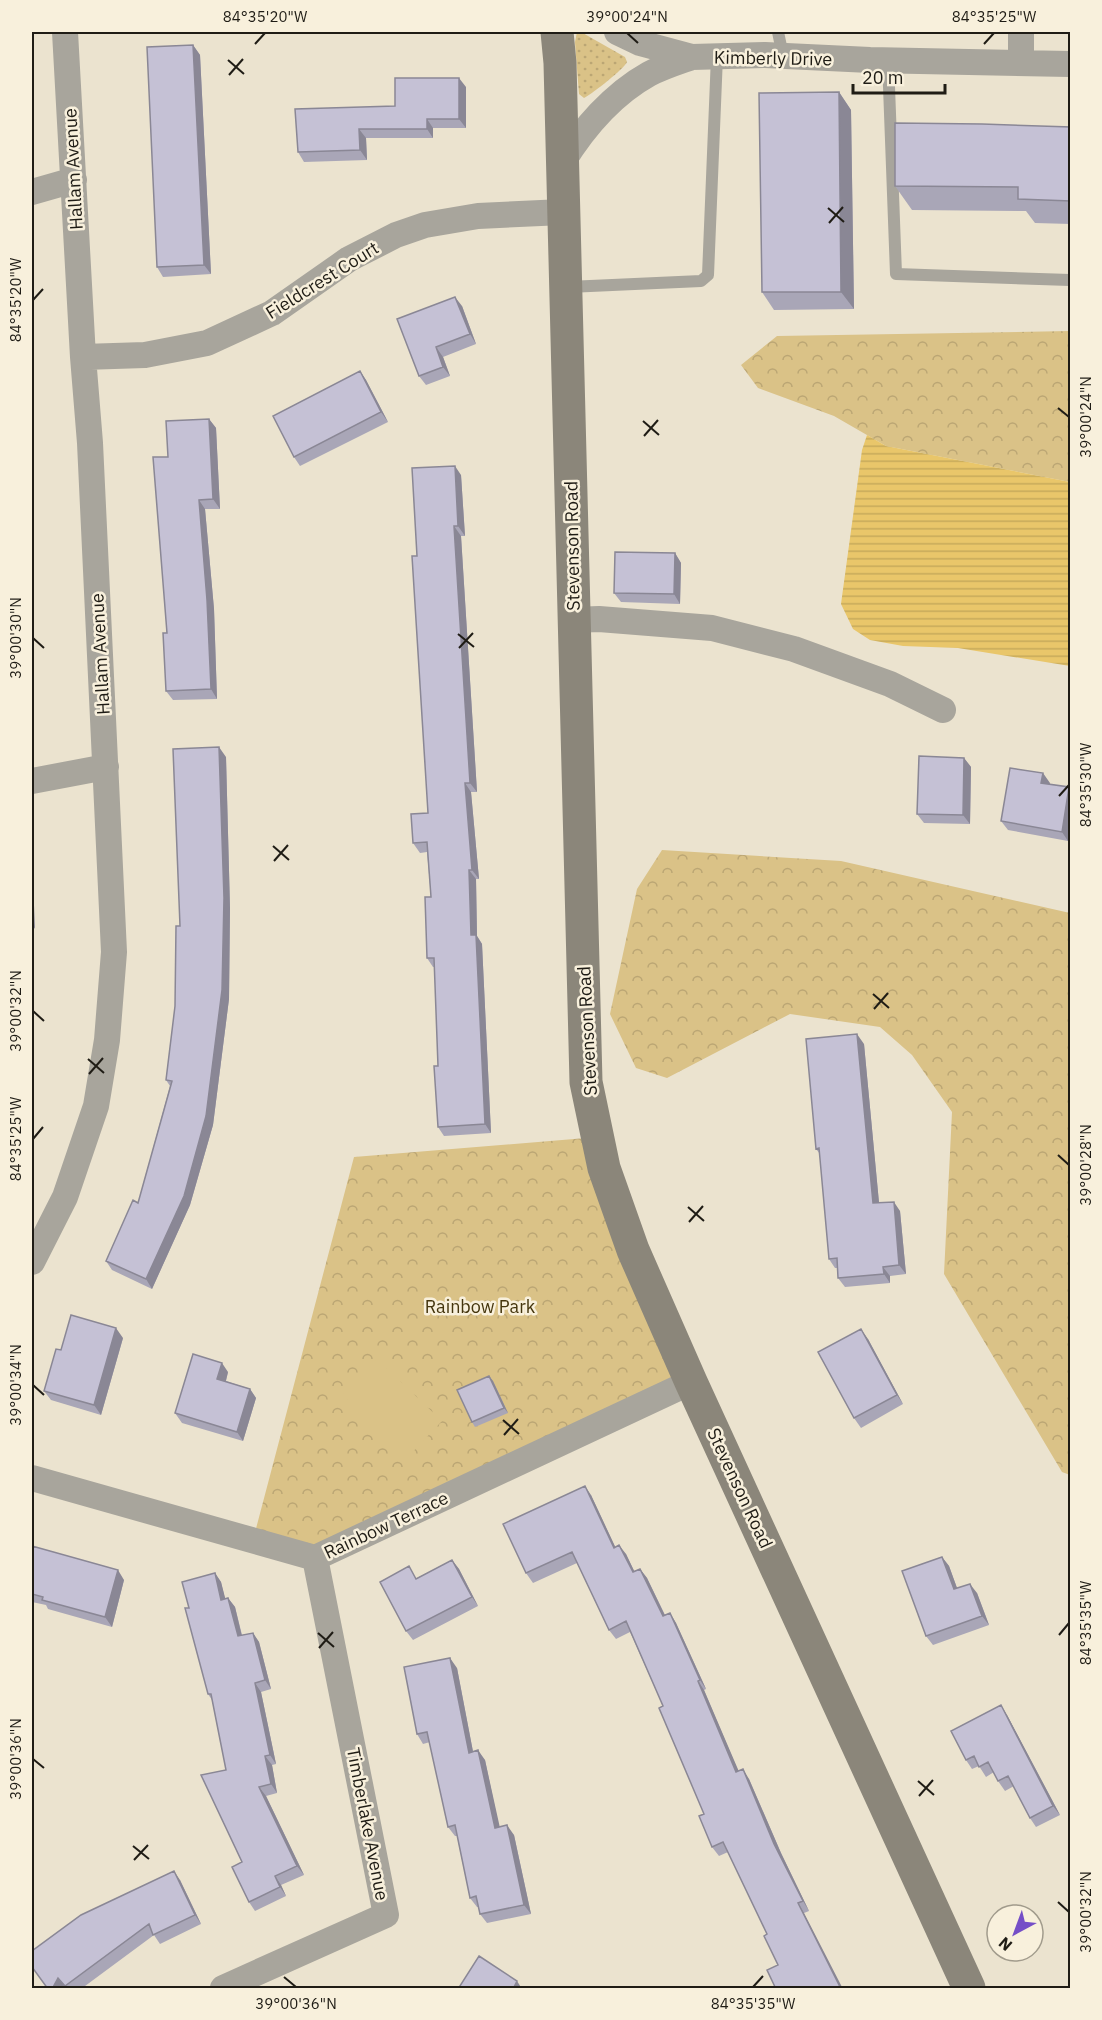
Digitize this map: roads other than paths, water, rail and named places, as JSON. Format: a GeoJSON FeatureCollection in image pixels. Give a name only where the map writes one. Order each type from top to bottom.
{"type":"FeatureCollection","features":[{"type":"Feature","properties":{"kind":"main road","name":"Stevenson Road"},"geometry":{"type":"LineString","coordinates":[[557,32],[560,63],[586,1082],[604,1168],[633,1250],[691,1382],[969,1989]]}},
{"type":"Feature","properties":{"kind":"street","name":"Hallam Avenue"},"geometry":{"type":"LineString","coordinates":[[32,1262],[69,1186],[96,1106],[103,1073],[114,952],[90,443],[65,32]]}},
{"type":"Feature","properties":{"kind":"street","name":"Kimberly Drive"},"geometry":{"type":"LineString","coordinates":[[617,32],[640,43],[692,57],[717,56],[781,44],[888,60],[1071,64]]}},
{"type":"Feature","properties":{"kind":"street"},"geometry":{"type":"LineString","coordinates":[[1021,32],[1021,63]]}},
{"type":"Feature","properties":{"kind":"street","name":"Kimberly Drive"},"geometry":{"type":"LineString","coordinates":[[562,164],[572,147],[592,123],[628,89],[649,74],[692,57]]}},
{"type":"Feature","properties":{"kind":"street"},"geometry":{"type":"LineString","coordinates":[[32,192],[74,180]]}},
{"type":"Feature","properties":{"kind":"street","name":"Fieldcrest Court"},"geometry":{"type":"LineString","coordinates":[[83,357],[145,355],[207,343],[272,313],[349,258],[396,235],[424,225],[478,216],[563,212]]}},
{"type":"Feature","properties":{"kind":"street"},"geometry":{"type":"LineString","coordinates":[[573,620],[599,619],[712,628],[794,650],[890,684],[943,710]]}},
{"type":"Feature","properties":{"kind":"street"},"geometry":{"type":"LineString","coordinates":[[32,781],[106,767]]}},
{"type":"Feature","properties":{"kind":"street","name":"Rainbow Terrace"},"geometry":{"type":"LineString","coordinates":[[32,1478],[315,1558],[691,1382]]}},
{"type":"Feature","properties":{"kind":"street","name":"Timberlake Avenue"},"geometry":{"type":"LineString","coordinates":[[223,1989],[386,1915],[315,1558]]}},
{"type":"Feature","properties":{"kind":"lane"},"geometry":{"type":"LineString","coordinates":[[565,287],[701,281],[708,275],[717,56]]}},
{"type":"Feature","properties":{"kind":"lane"},"geometry":{"type":"LineString","coordinates":[[888,60],[896,274],[1071,280]]}},
{"type":"Feature","properties":{"kind":"park label","name":"Rainbow Park"},"geometry":{"type":"Point","coordinates":[480,1306]}}]}
